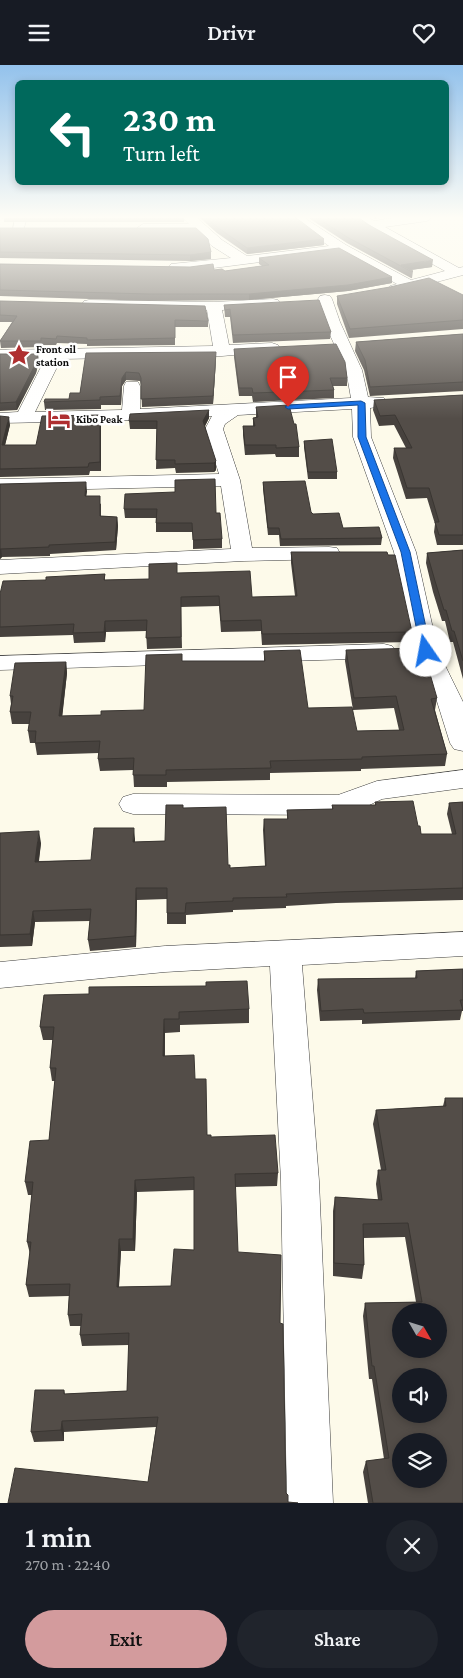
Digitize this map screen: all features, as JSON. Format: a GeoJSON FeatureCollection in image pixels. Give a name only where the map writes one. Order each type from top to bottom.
{"type":"FeatureCollection","features":[{"type":"Feature","properties":{"kind":"street"},"geometry":{"type":"LineString","coordinates":[[379,292],[412,284]]}},
{"type":"Feature","properties":{"kind":"street"},"geometry":{"type":"LineString","coordinates":[[307,301],[330,298],[341,345],[354,370],[361,403],[362,437],[405,553],[426,651],[448,695],[463,743]]}},
{"type":"Feature","properties":{"kind":"street"},"geometry":{"type":"LineString","coordinates":[[76,303],[214,306],[288,302]]}},
{"type":"Feature","properties":{"kind":"street"},"geometry":{"type":"LineString","coordinates":[[214,306],[222,351]]}},
{"type":"Feature","properties":{"kind":"street"},"geometry":{"type":"LineString","coordinates":[[0,355],[222,351],[292,347]]}},
{"type":"Feature","properties":{"kind":"street"},"geometry":{"type":"LineString","coordinates":[[24,417],[35,398],[48,365],[57,353]]}},
{"type":"Feature","properties":{"kind":"street"},"geometry":{"type":"LineString","coordinates":[[131,415],[132,386]]}},
{"type":"Feature","properties":{"kind":"street"},"geometry":{"type":"LineString","coordinates":[[0,418],[131,415],[398,401]]}},
{"type":"Feature","properties":{"kind":"street"},"geometry":{"type":"LineString","coordinates":[[233,410],[217,421],[214,429],[230,479],[243,555]]}},
{"type":"Feature","properties":{"kind":"street"},"geometry":{"type":"LineString","coordinates":[[0,485],[230,479]]}},
{"type":"Feature","properties":{"kind":"street"},"geometry":{"type":"LineString","coordinates":[[0,567],[44,567],[243,555],[348,553]]}},
{"type":"Feature","properties":{"kind":"street"},"geometry":{"type":"LineString","coordinates":[[1,669],[256,653],[426,651]]}},
{"type":"Feature","properties":{"kind":"street"},"geometry":{"type":"LineString","coordinates":[[134,804],[338,805],[351,802],[377,790],[463,779]]}},
{"type":"Feature","properties":{"kind":"street"},"geometry":{"type":"LineString","coordinates":[[0,975],[165,959],[463,944]]}},
{"type":"Feature","properties":{"kind":"street"},"geometry":{"type":"LineString","coordinates":[[285,953],[290,1004],[300,1181],[310,1503]]}},
{"type":"Feature","properties":{"kind":"building"},"geometry":{"type":"Polygon","coordinates":[[[0,284],[353,284],[249,294],[149,294],[0,290],[0,284]]]}},
{"type":"Feature","properties":{"kind":"building"},"geometry":{"type":"Polygon","coordinates":[[[403,284],[441,284],[463,295],[463,320],[350,329],[337,296],[403,284]]]}},
{"type":"Feature","properties":{"kind":"building"},"geometry":{"type":"Polygon","coordinates":[[[319,300],[331,332],[233,335],[230,309],[225,310],[224,305],[319,300]]]}},
{"type":"Feature","properties":{"kind":"building"},"geometry":{"type":"Polygon","coordinates":[[[0,301],[205,306],[208,321],[175,320],[175,338],[87,340],[87,338],[57,336],[56,339],[41,338],[41,341],[0,341],[17,316],[0,315],[0,301]]]}},
{"type":"Feature","properties":{"kind":"building"},"geometry":{"type":"Polygon","coordinates":[[[463,334],[463,382],[370,387],[365,360],[356,342],[463,334]]]}},
{"type":"Feature","properties":{"kind":"building"},"geometry":{"type":"Polygon","coordinates":[[[336,344],[345,362],[347,378],[330,378],[334,390],[253,393],[252,388],[239,388],[234,349],[336,344]]]}},
{"type":"Feature","properties":{"kind":"building"},"geometry":{"type":"Polygon","coordinates":[[[216,352],[213,396],[141,399],[141,378],[139,373],[126,372],[122,378],[120,396],[100,397],[100,400],[44,402],[45,399],[69,399],[70,393],[80,393],[86,353],[216,352]]]}},
{"type":"Feature","properties":{"kind":"building"},"geometry":{"type":"Polygon","coordinates":[[[0,354],[38,354],[35,365],[16,402],[0,403],[0,354]]]}},
{"type":"Feature","properties":{"kind":"building"},"geometry":{"type":"Polygon","coordinates":[[[463,395],[463,535],[439,535],[435,522],[439,522],[429,488],[407,488],[394,448],[412,448],[395,415],[380,416],[374,400],[463,395]]]}},
{"type":"Feature","properties":{"kind":"building"},"geometry":{"type":"Polygon","coordinates":[[[289,405],[294,424],[296,424],[299,447],[276,448],[276,445],[245,445],[243,426],[255,426],[253,418],[258,417],[256,407],[289,405]]]}},
{"type":"Feature","properties":{"kind":"building"},"geometry":{"type":"Polygon","coordinates":[[[209,410],[203,421],[216,461],[214,463],[175,464],[175,460],[156,460],[157,421],[129,421],[130,414],[209,410]]]}},
{"type":"Feature","properties":{"kind":"building"},"geometry":{"type":"Polygon","coordinates":[[[100,415],[100,462],[89,463],[88,467],[0,469],[0,416],[9,417],[2,445],[36,445],[42,416],[100,415]]]}},
{"type":"Feature","properties":{"kind":"building"},"geometry":{"type":"Polygon","coordinates":[[[332,439],[337,472],[308,472],[304,441],[332,439]]]}},
{"type":"Feature","properties":{"kind":"building"},"geometry":{"type":"Polygon","coordinates":[[[215,479],[216,513],[220,513],[222,539],[193,540],[192,523],[156,523],[157,509],[124,509],[125,494],[175,492],[175,480],[215,479]]]}},
{"type":"Feature","properties":{"kind":"building"},"geometry":{"type":"Polygon","coordinates":[[[305,481],[313,514],[339,513],[343,528],[379,527],[382,538],[281,539],[279,528],[268,528],[263,482],[305,481]]]}},
{"type":"Feature","properties":{"kind":"building"},"geometry":{"type":"Polygon","coordinates":[[[86,482],[85,496],[100,496],[100,516],[117,517],[115,542],[0,549],[0,484],[86,482]]]}},
{"type":"Feature","properties":{"kind":"building"},"geometry":{"type":"Polygon","coordinates":[[[463,550],[463,661],[454,631],[452,631],[446,610],[444,610],[427,553],[463,550]]]}},
{"type":"Feature","properties":{"kind":"building"},"geometry":{"type":"Polygon","coordinates":[[[291,552],[387,552],[388,555],[395,555],[412,632],[262,634],[261,620],[221,621],[219,596],[181,597],[181,637],[146,638],[147,620],[105,621],[104,632],[73,633],[74,624],[0,627],[0,594],[3,581],[46,580],[46,577],[105,574],[104,580],[149,579],[149,564],[177,563],[177,573],[250,571],[252,597],[297,596],[291,552]]]}},
{"type":"Feature","properties":{"kind":"building"},"geometry":{"type":"Polygon","coordinates":[[[418,648],[430,674],[437,698],[431,699],[447,754],[362,757],[362,759],[270,761],[271,768],[166,770],[166,775],[133,775],[134,758],[98,759],[100,741],[35,743],[36,731],[28,731],[31,712],[10,712],[13,696],[10,696],[15,663],[66,662],[59,716],[101,715],[101,711],[144,710],[146,655],[182,654],[182,661],[265,661],[264,651],[300,650],[308,708],[352,707],[357,731],[404,730],[396,696],[354,698],[346,650],[418,648]]]}},
{"type":"Feature","properties":{"kind":"building"},"geometry":{"type":"Polygon","coordinates":[[[413,801],[421,834],[456,834],[449,803],[463,802],[463,888],[286,894],[287,897],[233,898],[233,901],[186,903],[185,913],[167,913],[167,888],[136,888],[135,936],[88,940],[91,909],[33,911],[30,934],[0,935],[0,833],[39,831],[35,862],[91,860],[94,828],[134,828],[133,842],[165,841],[166,805],[183,805],[183,808],[226,807],[228,865],[230,865],[230,868],[266,866],[264,819],[288,819],[287,810],[333,809],[332,805],[376,805],[375,802],[413,801]]]}},
{"type":"Feature","properties":{"kind":"building"},"geometry":{"type":"Polygon","coordinates":[[[463,969],[463,1000],[460,1000],[463,1010],[364,1013],[363,1009],[321,1011],[318,979],[417,978],[416,971],[463,969]]]}},
{"type":"Feature","properties":{"kind":"building"},"geometry":{"type":"Polygon","coordinates":[[[247,981],[249,1009],[179,1012],[179,1019],[164,1019],[163,1056],[194,1055],[195,1079],[206,1079],[207,1135],[211,1135],[211,1137],[275,1135],[278,1173],[235,1174],[238,1252],[281,1255],[280,1323],[283,1324],[286,1493],[288,1495],[288,1502],[298,1503],[8,1503],[15,1468],[148,1482],[158,1417],[62,1421],[61,1430],[31,1432],[35,1390],[64,1390],[64,1394],[127,1391],[129,1333],[80,1335],[82,1314],[68,1315],[70,1284],[26,1285],[31,1242],[27,1242],[33,1182],[25,1182],[30,1141],[49,1140],[56,1068],[50,1068],[54,1027],[40,1027],[44,995],[89,994],[89,987],[206,986],[206,982],[247,981]],[[194,1177],[135,1180],[133,1239],[119,1239],[117,1287],[171,1286],[174,1249],[194,1250],[194,1177]]]}},
{"type":"Feature","properties":{"kind":"building"},"geometry":{"type":"Polygon","coordinates":[[[445,1098],[463,1098],[463,1503],[373,1503],[366,1461],[389,1458],[374,1366],[372,1366],[365,1303],[422,1302],[408,1223],[363,1224],[364,1265],[334,1263],[335,1197],[382,1200],[378,1170],[386,1170],[376,1110],[446,1106],[445,1098]]]}},
{"type":"Feature","properties":{"kind":"place","name":"Front oil station"},"geometry":{"type":"Point","coordinates":[19,355]}},
{"type":"Feature","properties":{"kind":"place","name":"Kibo Peak"},"geometry":{"type":"Point","coordinates":[59,419]}},
{"type":"Feature","properties":{"kind":"route"},"geometry":{"type":"LineString","coordinates":[[288,407],[361,403],[362,437],[405,552],[426,651]]}}]}
